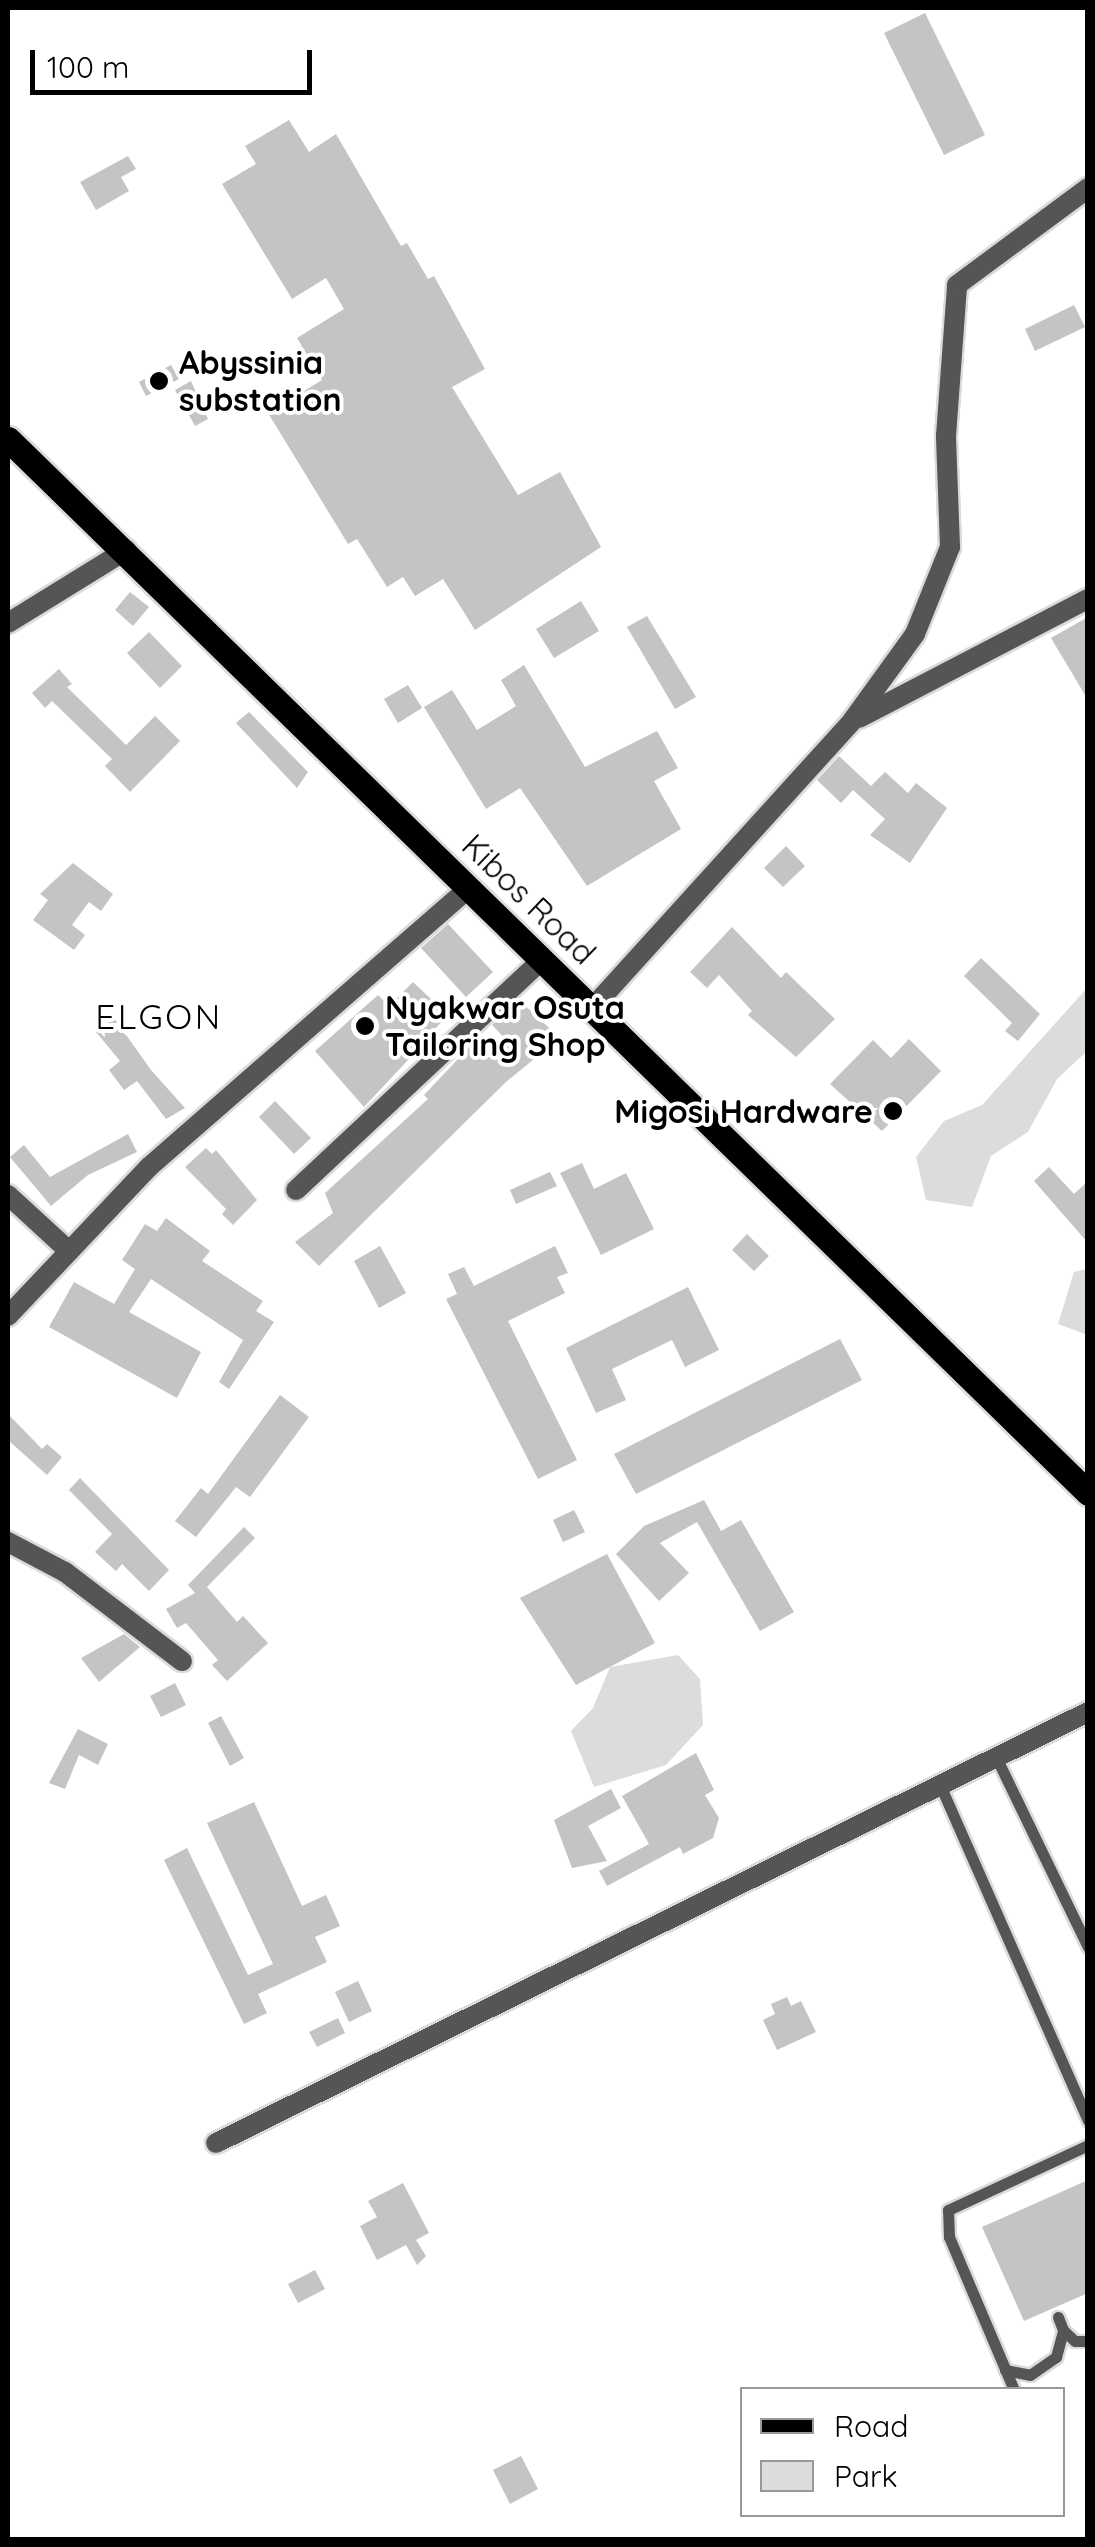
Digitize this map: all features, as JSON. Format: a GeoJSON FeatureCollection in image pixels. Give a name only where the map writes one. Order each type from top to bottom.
{"type":"FeatureCollection","features":[{"type":"Feature","properties":{"kind":"main road","name":"Kibos Road"},"geometry":{"type":"LineString","coordinates":[[8,439],[1088,1493]]}},
{"type":"Feature","properties":{"kind":"street"},"geometry":{"type":"LineString","coordinates":[[592,1008],[852,721],[915,634],[950,547],[946,436],[957,285],[1088,188]]}},
{"type":"Feature","properties":{"kind":"street"},"geometry":{"type":"LineString","coordinates":[[8,623],[126,550]]}},
{"type":"Feature","properties":{"kind":"street"},"geometry":{"type":"LineString","coordinates":[[852,721],[1088,599]]}},
{"type":"Feature","properties":{"kind":"street"},"geometry":{"type":"LineString","coordinates":[[8,1316],[150,1167],[470,887]]}},
{"type":"Feature","properties":{"kind":"street"},"geometry":{"type":"LineString","coordinates":[[296,1190],[543,959]]}},
{"type":"Feature","properties":{"kind":"street"},"geometry":{"type":"LineString","coordinates":[[8,1195],[69,1251]]}},
{"type":"Feature","properties":{"kind":"street"},"geometry":{"type":"LineString","coordinates":[[8,1542],[65,1572],[182,1661]]}},
{"type":"Feature","properties":{"kind":"street"},"geometry":{"type":"LineString","coordinates":[[216,2143],[1088,1712]]}},
{"type":"Feature","properties":{"kind":"lane"},"geometry":{"type":"LineString","coordinates":[[996,1757],[1088,1947]]}},
{"type":"Feature","properties":{"kind":"lane"},"geometry":{"type":"LineString","coordinates":[[940,1785],[1088,2122]]}},
{"type":"Feature","properties":{"kind":"lane"},"geometry":{"type":"LineString","coordinates":[[1013,2387],[948,2237],[948,2210],[1088,2145]]}},
{"type":"Feature","properties":{"kind":"lane"},"geometry":{"type":"LineString","coordinates":[[1005,2370],[1030,2374],[1056,2357],[1060,2324],[1074,2341],[1088,2341]]}},
{"type":"Feature","properties":{"kind":"green space"},"geometry":{"type":"Polygon","coordinates":[[[1087,988],[1087,1051],[1057,1079],[1028,1132],[991,1156],[972,1207],[926,1200],[916,1157],[944,1121],[982,1105],[1087,988]]]}},
{"type":"Feature","properties":{"kind":"green space"},"geometry":{"type":"Polygon","coordinates":[[[1087,1269],[1085,1334],[1058,1324],[1074,1272],[1087,1269]]]}},
{"type":"Feature","properties":{"kind":"green space"},"geometry":{"type":"Polygon","coordinates":[[[678,1655],[700,1679],[703,1725],[666,1765],[594,1787],[571,1731],[593,1708],[610,1667],[678,1655]]]}},
{"type":"Feature","properties":{"kind":"building"},"geometry":{"type":"Polygon","coordinates":[[[925,13],[985,135],[944,155],[884,33],[925,13]]]}},
{"type":"Feature","properties":{"kind":"building"},"geometry":{"type":"Polygon","coordinates":[[[289,120],[309,152],[336,134],[401,246],[407,243],[428,279],[434,276],[485,369],[452,387],[518,495],[560,472],[601,547],[475,630],[443,579],[415,596],[403,577],[387,587],[357,539],[348,544],[268,413],[322,380],[297,338],[344,309],[326,278],[292,299],[222,184],[256,164],[245,146],[289,120]]]}},
{"type":"Feature","properties":{"kind":"building"},"geometry":{"type":"Polygon","coordinates":[[[128,156],[136,169],[121,177],[129,191],[96,210],[80,182],[128,156]]]}},
{"type":"Feature","properties":{"kind":"building"},"geometry":{"type":"Polygon","coordinates":[[[1074,305],[1085,327],[1035,351],[1025,329],[1074,305]]]}},
{"type":"Feature","properties":{"kind":"building","name":"Abyssinia substation"},"geometry":{"type":"Polygon","coordinates":[[[171,365],[179,379],[146,396],[139,382],[171,365]]]}},
{"type":"Feature","properties":{"kind":"building"},"geometry":{"type":"Polygon","coordinates":[[[191,381],[208,419],[195,426],[175,390],[191,381]]]}},
{"type":"Feature","properties":{"kind":"building"},"geometry":{"type":"Polygon","coordinates":[[[130,592],[149,607],[133,626],[115,610],[130,592]]]}},
{"type":"Feature","properties":{"kind":"building"},"geometry":{"type":"Polygon","coordinates":[[[581,601],[599,631],[554,658],[536,629],[581,601]]]}},
{"type":"Feature","properties":{"kind":"building"},"geometry":{"type":"Polygon","coordinates":[[[647,616],[696,697],[675,709],[627,627],[647,616]]]}},
{"type":"Feature","properties":{"kind":"building"},"geometry":{"type":"Polygon","coordinates":[[[1088,617],[1088,700],[1051,638],[1088,617]]]}},
{"type":"Feature","properties":{"kind":"building"},"geometry":{"type":"Polygon","coordinates":[[[149,632],[182,666],[160,688],[127,653],[149,632]]]}},
{"type":"Feature","properties":{"kind":"building"},"geometry":{"type":"Polygon","coordinates":[[[524,665],[585,767],[657,731],[678,768],[654,781],[681,829],[587,886],[520,788],[486,809],[424,707],[452,690],[477,730],[516,706],[501,680],[524,665]]]}},
{"type":"Feature","properties":{"kind":"building"},"geometry":{"type":"Polygon","coordinates":[[[59,669],[72,684],[67,687],[126,745],[155,716],[180,741],[130,792],[105,766],[112,759],[52,701],[45,708],[32,693],[59,669]]]}},
{"type":"Feature","properties":{"kind":"building"},"geometry":{"type":"Polygon","coordinates":[[[408,685],[422,708],[398,723],[384,699],[408,685]]]}},
{"type":"Feature","properties":{"kind":"building"},"geometry":{"type":"Polygon","coordinates":[[[249,712],[308,772],[297,788],[236,723],[249,712]]]}},
{"type":"Feature","properties":{"kind":"building"},"geometry":{"type":"Polygon","coordinates":[[[839,756],[871,786],[885,772],[908,793],[916,783],[947,808],[910,863],[870,835],[885,819],[853,790],[841,803],[817,780],[839,756]]]}},
{"type":"Feature","properties":{"kind":"building"},"geometry":{"type":"Polygon","coordinates":[[[786,846],[805,866],[783,887],[764,868],[786,846]]]}},
{"type":"Feature","properties":{"kind":"building"},"geometry":{"type":"Polygon","coordinates":[[[73,863],[113,894],[101,911],[89,902],[72,925],[85,935],[74,950],[33,920],[48,900],[40,894],[73,863]]]}},
{"type":"Feature","properties":{"kind":"building"},"geometry":{"type":"Polygon","coordinates":[[[448,924],[493,972],[466,997],[421,948],[448,924]]]}},
{"type":"Feature","properties":{"kind":"building"},"geometry":{"type":"Polygon","coordinates":[[[732,927],[781,978],[786,972],[835,1019],[796,1057],[748,1015],[752,1011],[719,975],[707,988],[690,972],[732,927]]]}},
{"type":"Feature","properties":{"kind":"building"},"geometry":{"type":"Polygon","coordinates":[[[981,958],[1040,1014],[1018,1041],[1005,1031],[1012,1023],[964,976],[981,958]]]}},
{"type":"Feature","properties":{"kind":"building"},"geometry":{"type":"Polygon","coordinates":[[[413,982],[448,1015],[434,1030],[440,1036],[427,1048],[423,1044],[364,1107],[315,1051],[378,995],[389,1006],[413,982]]]}},
{"type":"Feature","properties":{"kind":"building"},"geometry":{"type":"Polygon","coordinates":[[[519,1000],[560,1038],[507,1081],[319,1266],[295,1242],[333,1213],[325,1193],[428,1099],[424,1095],[475,1041],[493,1059],[509,1043],[492,1025],[519,1000]]]}},
{"type":"Feature","properties":{"kind":"building"},"geometry":{"type":"Polygon","coordinates":[[[114,1018],[151,1070],[185,1108],[166,1119],[137,1081],[124,1090],[109,1070],[120,1061],[96,1032],[114,1018]]]}},
{"type":"Feature","properties":{"kind":"building"},"geometry":{"type":"Polygon","coordinates":[[[909,1039],[941,1071],[882,1131],[830,1084],[873,1040],[891,1058],[909,1039]]]}},
{"type":"Feature","properties":{"kind":"building"},"geometry":{"type":"Polygon","coordinates":[[[275,1101],[311,1138],[294,1154],[259,1117],[275,1101]]]}},
{"type":"Feature","properties":{"kind":"building"},"geometry":{"type":"Polygon","coordinates":[[[128,1134],[137,1152],[88,1175],[51,1206],[10,1157],[24,1145],[50,1177],[128,1134]]]}},
{"type":"Feature","properties":{"kind":"building"},"geometry":{"type":"Polygon","coordinates":[[[206,1148],[212,1154],[216,1150],[257,1200],[233,1225],[222,1214],[226,1209],[185,1167],[206,1148]]]}},
{"type":"Feature","properties":{"kind":"building"},"geometry":{"type":"Polygon","coordinates":[[[582,1163],[594,1189],[626,1173],[654,1229],[601,1255],[560,1173],[582,1163]]]}},
{"type":"Feature","properties":{"kind":"building"},"geometry":{"type":"Polygon","coordinates":[[[1049,1167],[1074,1194],[1088,1181],[1088,1243],[1034,1181],[1049,1167]]]}},
{"type":"Feature","properties":{"kind":"building"},"geometry":{"type":"Polygon","coordinates":[[[550,1172],[557,1186],[516,1204],[510,1190],[550,1172]]]}},
{"type":"Feature","properties":{"kind":"building"},"geometry":{"type":"Polygon","coordinates":[[[166,1218],[210,1251],[202,1261],[263,1301],[256,1311],[274,1322],[229,1389],[219,1382],[243,1340],[151,1279],[129,1312],[201,1352],[177,1398],[49,1327],[74,1282],[114,1304],[135,1269],[122,1260],[145,1224],[157,1231],[166,1218]]]}},
{"type":"Feature","properties":{"kind":"building"},"geometry":{"type":"Polygon","coordinates":[[[747,1234],[769,1256],[754,1271],[732,1250],[747,1234]]]}},
{"type":"Feature","properties":{"kind":"building"},"geometry":{"type":"Polygon","coordinates":[[[380,1246],[406,1293],[379,1308],[354,1261],[380,1246]]]}},
{"type":"Feature","properties":{"kind":"building"},"geometry":{"type":"Polygon","coordinates":[[[555,1246],[568,1273],[557,1277],[565,1293],[508,1321],[577,1460],[538,1479],[446,1299],[457,1294],[448,1274],[464,1267],[474,1286],[555,1246]]]}},
{"type":"Feature","properties":{"kind":"building"},"geometry":{"type":"Polygon","coordinates":[[[688,1287],[719,1350],[685,1367],[672,1340],[612,1369],[626,1400],[596,1413],[566,1348],[688,1287]]]}},
{"type":"Feature","properties":{"kind":"building"},"geometry":{"type":"Polygon","coordinates":[[[840,1339],[862,1380],[636,1494],[614,1454],[840,1339]]]}},
{"type":"Feature","properties":{"kind":"building"},"geometry":{"type":"Polygon","coordinates":[[[280,1395],[309,1417],[250,1497],[236,1487],[196,1537],[175,1521],[201,1488],[208,1494],[280,1395]]]}},
{"type":"Feature","properties":{"kind":"building"},"geometry":{"type":"Polygon","coordinates":[[[8,1414],[42,1449],[47,1444],[62,1457],[47,1475],[8,1440],[8,1414]]]}},
{"type":"Feature","properties":{"kind":"building"},"geometry":{"type":"Polygon","coordinates":[[[80,1478],[169,1570],[149,1591],[122,1564],[116,1571],[95,1552],[112,1534],[69,1490],[80,1478]]]}},
{"type":"Feature","properties":{"kind":"building"},"geometry":{"type":"Polygon","coordinates":[[[704,1500],[721,1531],[741,1520],[794,1612],[760,1631],[697,1522],[660,1543],[689,1573],[659,1601],[616,1554],[644,1526],[704,1500]]]}},
{"type":"Feature","properties":{"kind":"building"},"geometry":{"type":"Polygon","coordinates":[[[574,1510],[585,1532],[563,1542],[553,1520],[574,1510]]]}},
{"type":"Feature","properties":{"kind":"building"},"geometry":{"type":"Polygon","coordinates":[[[244,1527],[255,1538],[207,1587],[237,1622],[243,1616],[268,1643],[227,1681],[212,1665],[218,1660],[186,1623],[177,1628],[166,1609],[195,1593],[188,1585],[244,1527]]]}},
{"type":"Feature","properties":{"kind":"building"},"geometry":{"type":"Polygon","coordinates":[[[607,1554],[655,1643],[576,1685],[520,1598],[607,1554]]]}},
{"type":"Feature","properties":{"kind":"building"},"geometry":{"type":"Polygon","coordinates":[[[124,1634],[140,1647],[99,1682],[81,1658],[124,1634]]]}},
{"type":"Feature","properties":{"kind":"building"},"geometry":{"type":"Polygon","coordinates":[[[175,1683],[186,1705],[161,1717],[150,1696],[175,1683]]]}},
{"type":"Feature","properties":{"kind":"building"},"geometry":{"type":"Polygon","coordinates":[[[221,1716],[244,1758],[230,1766],[208,1723],[221,1716]]]}},
{"type":"Feature","properties":{"kind":"building"},"geometry":{"type":"Polygon","coordinates":[[[78,1729],[108,1744],[98,1765],[79,1755],[65,1789],[49,1783],[78,1729]]]}},
{"type":"Feature","properties":{"kind":"building"},"geometry":{"type":"Polygon","coordinates":[[[696,1753],[714,1790],[705,1795],[719,1818],[713,1838],[683,1854],[680,1847],[607,1886],[599,1871],[649,1844],[622,1796],[696,1753]]]}},
{"type":"Feature","properties":{"kind":"building"},"geometry":{"type":"Polygon","coordinates":[[[611,1789],[621,1808],[588,1826],[607,1861],[572,1868],[554,1820],[611,1789]]]}},
{"type":"Feature","properties":{"kind":"building"},"geometry":{"type":"Polygon","coordinates":[[[254,1802],[302,1906],[326,1895],[340,1926],[315,1937],[327,1962],[258,1994],[267,2013],[244,2024],[164,1860],[187,1848],[248,1975],[273,1964],[207,1823],[254,1802]]]}},
{"type":"Feature","properties":{"kind":"building"},"geometry":{"type":"Polygon","coordinates":[[[358,1981],[372,2011],[349,2022],[335,1992],[358,1981]]]}},
{"type":"Feature","properties":{"kind":"building"},"geometry":{"type":"Polygon","coordinates":[[[787,1997],[791,2006],[801,2001],[816,2032],[777,2050],[763,2020],[775,2014],[771,2004],[787,1997]]]}},
{"type":"Feature","properties":{"kind":"building"},"geometry":{"type":"Polygon","coordinates":[[[338,2018],[345,2033],[317,2047],[309,2032],[338,2018]]]}},
{"type":"Feature","properties":{"kind":"building"},"geometry":{"type":"Polygon","coordinates":[[[1088,2180],[1088,2293],[1024,2321],[982,2227],[1088,2180]]]}},
{"type":"Feature","properties":{"kind":"building"},"geometry":{"type":"Polygon","coordinates":[[[403,2183],[429,2233],[416,2240],[426,2256],[417,2265],[406,2245],[377,2260],[360,2226],[377,2217],[368,2201],[403,2183]]]}},
{"type":"Feature","properties":{"kind":"building"},"geometry":{"type":"Polygon","coordinates":[[[315,2270],[325,2289],[298,2303],[288,2284],[315,2270]]]}},
{"type":"Feature","properties":{"kind":"building"},"geometry":{"type":"Polygon","coordinates":[[[521,2456],[538,2489],[510,2504],[493,2470],[521,2456]]]}},
{"type":"Feature","properties":{"kind":"place","name":"Abyssinia substation"},"geometry":{"type":"Point","coordinates":[159,381]}},
{"type":"Feature","properties":{"kind":"place","name":"Nyakwar Osuta Tailoring Shop"},"geometry":{"type":"Point","coordinates":[365,1026]}},
{"type":"Feature","properties":{"kind":"place","name":"Migosi Hardware"},"geometry":{"type":"Point","coordinates":[893,1111]}},
{"type":"Feature","properties":{"kind":"district","name":"ELGON"},"geometry":{"type":"Point","coordinates":[159,1016]}}]}
